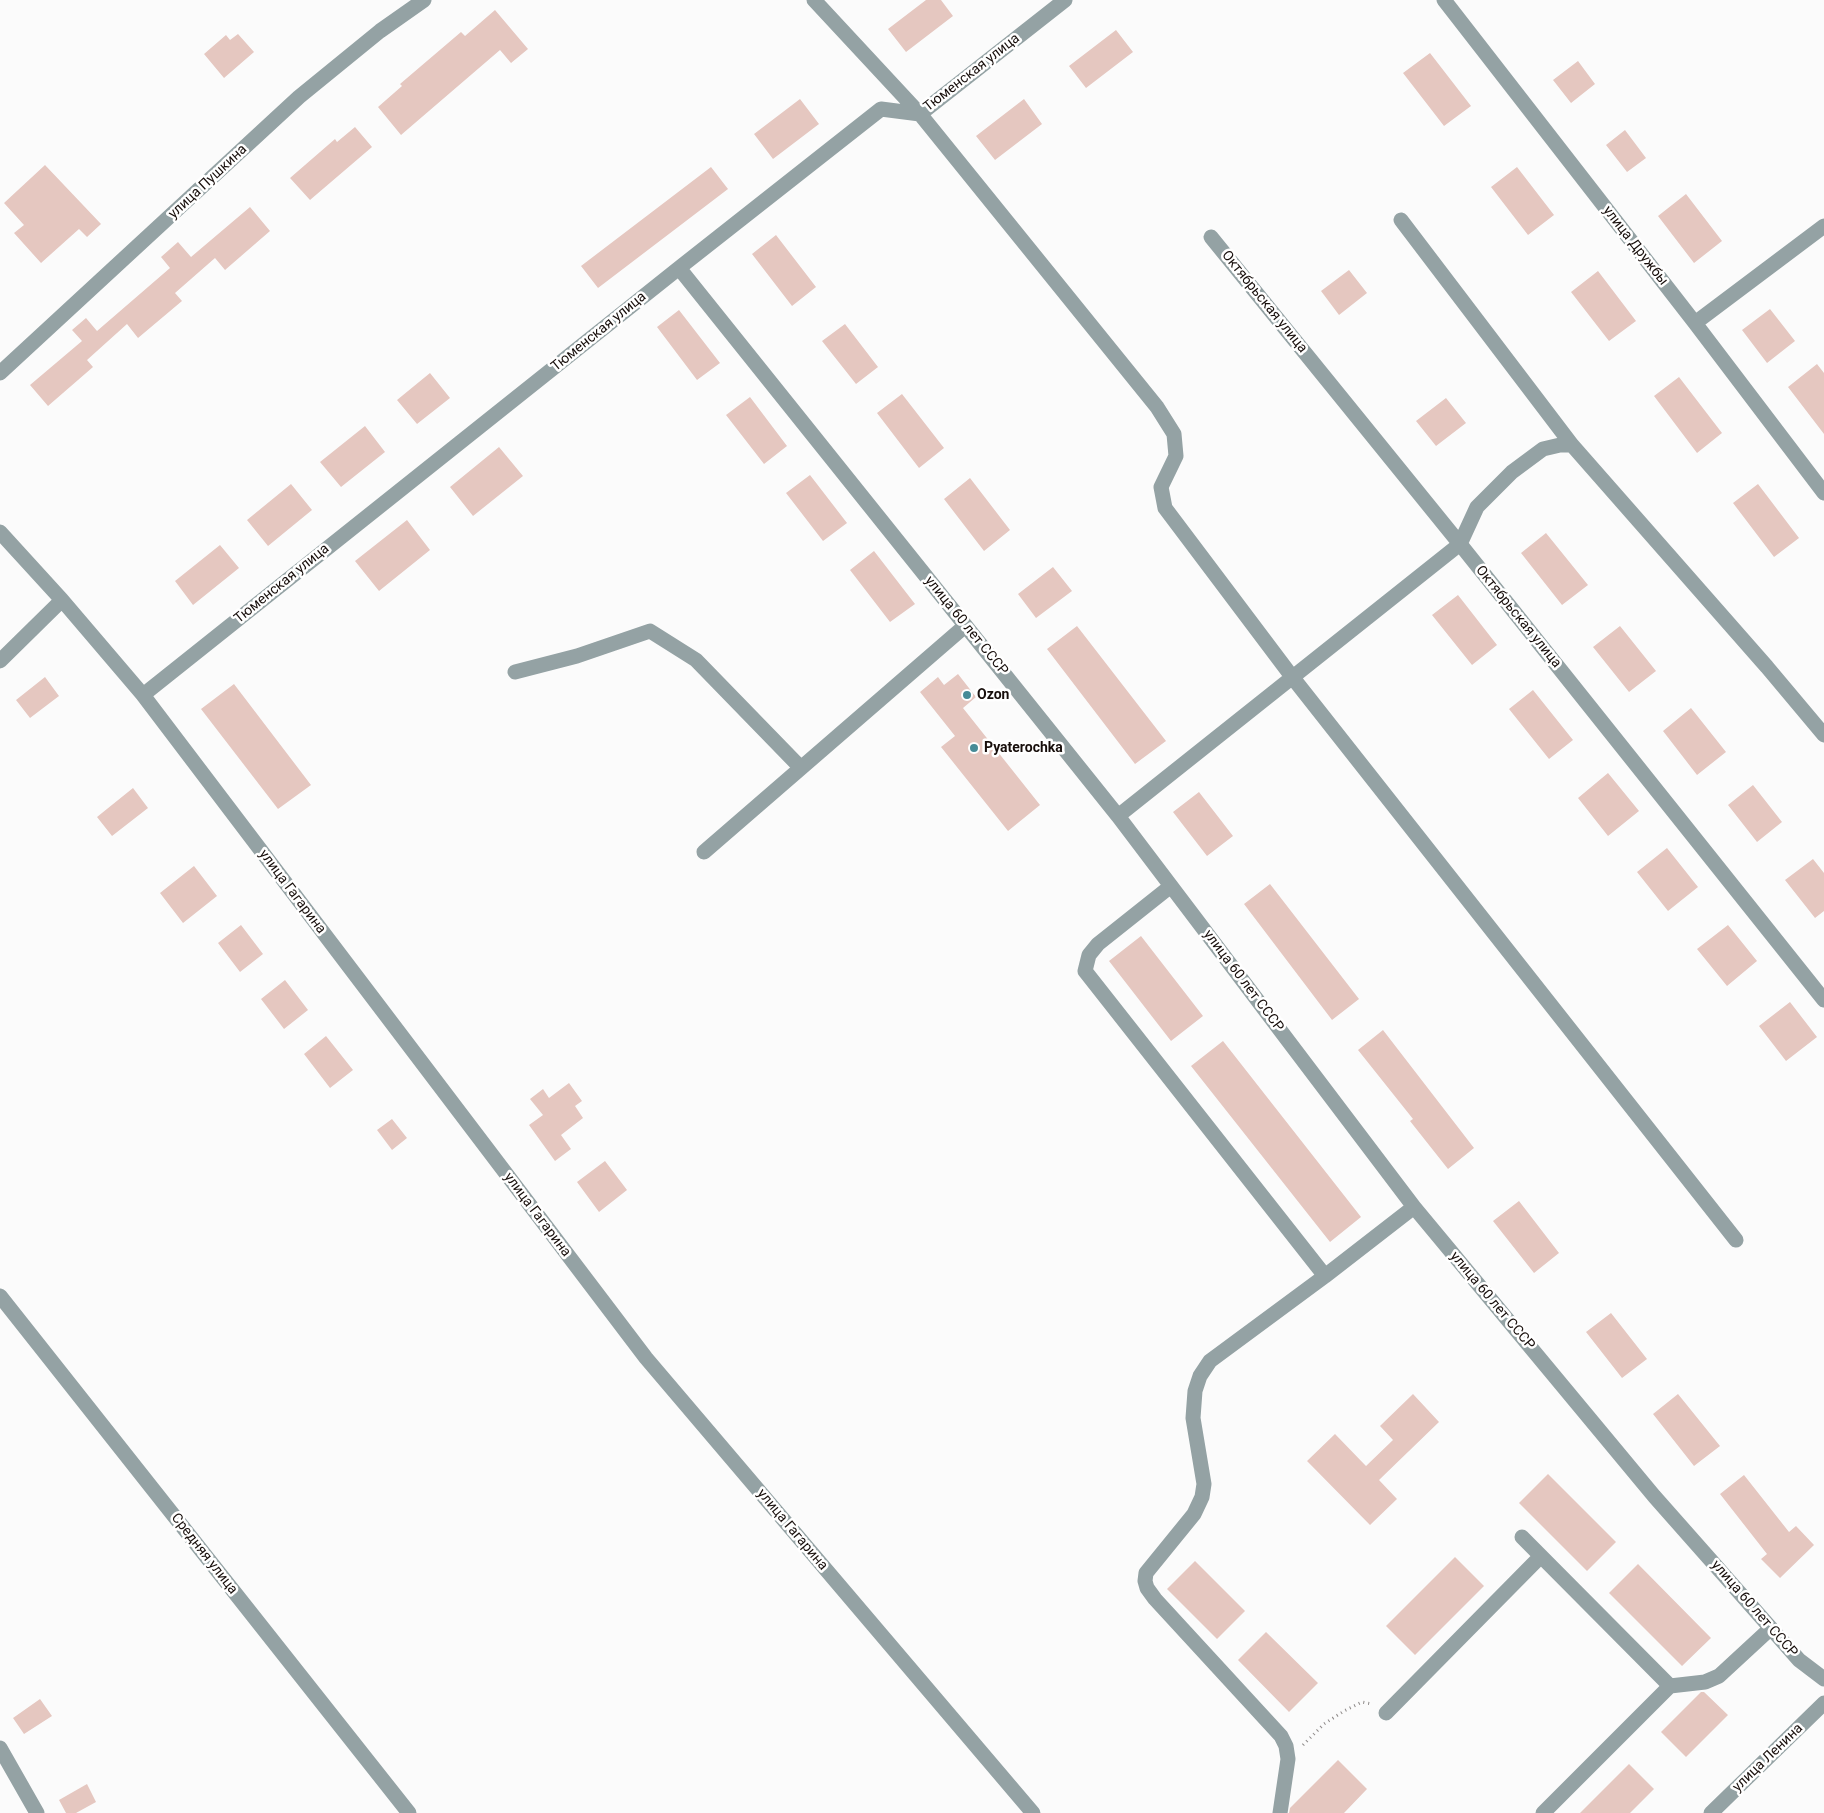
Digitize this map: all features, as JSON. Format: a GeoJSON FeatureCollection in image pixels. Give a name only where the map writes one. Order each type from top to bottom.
{"type":"FeatureCollection","features":[{"type":"Feature","properties":{"kind":"street","name":"улица Пушкина"},"geometry":{"type":"LineString","coordinates":[[0,373],[299,97],[380,31],[424,0]]}},
{"type":"Feature","properties":{"kind":"street"},"geometry":{"type":"LineString","coordinates":[[814,0],[920,114],[1158,407],[1174,434],[1176,456],[1161,487],[1165,508],[1293,678],[1736,1240]]}},
{"type":"Feature","properties":{"kind":"street","name":"Тюменская улица"},"geometry":{"type":"LineString","coordinates":[[143,695],[881,109],[920,114],[1065,0]]}},
{"type":"Feature","properties":{"kind":"street","name":"улица Дружбы"},"geometry":{"type":"LineString","coordinates":[[1444,0],[1695,323],[1824,493]]}},
{"type":"Feature","properties":{"kind":"street"},"geometry":{"type":"LineString","coordinates":[[1401,220],[1572,445],[1767,667],[1824,735]]}},
{"type":"Feature","properties":{"kind":"street"},"geometry":{"type":"LineString","coordinates":[[1695,323],[1824,226]]}},
{"type":"Feature","properties":{"kind":"street","name":"Октябрьская улица"},"geometry":{"type":"LineString","coordinates":[[1211,237],[1460,544],[1824,1000]]}},
{"type":"Feature","properties":{"kind":"street","name":"улица 60 лет СССР"},"geometry":{"type":"LineString","coordinates":[[679,268],[1118,816],[1414,1207],[1654,1496],[1799,1660],[1824,1679]]}},
{"type":"Feature","properties":{"kind":"street"},"geometry":{"type":"LineString","coordinates":[[1118,816],[1460,544],[1477,507],[1512,472],[1543,449],[1560,445],[1572,445]]}},
{"type":"Feature","properties":{"kind":"street","name":"улица Гагарина"},"geometry":{"type":"LineString","coordinates":[[0,532],[62,600],[143,695],[646,1358],[1033,1813]]}},
{"type":"Feature","properties":{"kind":"street"},"geometry":{"type":"LineString","coordinates":[[0,661],[62,600]]}},
{"type":"Feature","properties":{"kind":"street"},"geometry":{"type":"LineString","coordinates":[[704,852],[966,626]]}},
{"type":"Feature","properties":{"kind":"street"},"geometry":{"type":"LineString","coordinates":[[515,672],[577,656],[650,631],[696,660],[801,768]]}},
{"type":"Feature","properties":{"kind":"street"},"geometry":{"type":"LineString","coordinates":[[1171,886],[1098,944],[1089,955],[1085,971],[1325,1276]]}},
{"type":"Feature","properties":{"kind":"street"},"geometry":{"type":"LineString","coordinates":[[1280,1813],[1288,1759],[1286,1746],[1273,1726],[1155,1599],[1147,1588],[1146,1573],[1194,1514],[1202,1497],[1204,1484],[1194,1418],[1195,1391],[1200,1376],[1210,1361],[1414,1207]]}},
{"type":"Feature","properties":{"kind":"street","name":"Средняя улица"},"geometry":{"type":"LineString","coordinates":[[0,1296],[408,1813]]}},
{"type":"Feature","properties":{"kind":"street"},"geometry":{"type":"LineString","coordinates":[[1522,1538],[1670,1686]]}},
{"type":"Feature","properties":{"kind":"street"},"geometry":{"type":"LineString","coordinates":[[1386,1713],[1541,1556]]}},
{"type":"Feature","properties":{"kind":"street"},"geometry":{"type":"LineString","coordinates":[[1543,1813],[1670,1686],[1705,1682],[1719,1676],[1771,1628]]}},
{"type":"Feature","properties":{"kind":"street","name":"улица Ленина"},"geometry":{"type":"LineString","coordinates":[[1711,1813],[1824,1703]]}},
{"type":"Feature","properties":{"kind":"street"},"geometry":{"type":"LineString","coordinates":[[0,1748],[37,1813]]}},
{"type":"Feature","properties":{"kind":"path"},"geometry":{"type":"LineString","coordinates":[[1288,1759],[1324,1724],[1362,1702],[1375,1705],[1386,1713]]}},
{"type":"Feature","properties":{"kind":"building"},"geometry":{"type":"Polygon","coordinates":[[[926,0],[941,0],[953,16],[906,52],[888,29],[926,0]]]}},
{"type":"Feature","properties":{"kind":"building"},"geometry":{"type":"Polygon","coordinates":[[[495,10],[528,49],[511,63],[500,50],[401,135],[378,107],[402,86],[400,84],[461,32],[465,36],[495,10]]]}},
{"type":"Feature","properties":{"kind":"building"},"geometry":{"type":"Polygon","coordinates":[[[1116,30],[1133,52],[1086,88],[1069,66],[1116,30]]]}},
{"type":"Feature","properties":{"kind":"building"},"geometry":{"type":"Polygon","coordinates":[[[238,34],[254,52],[224,78],[204,54],[226,35],[230,40],[238,34]]]}},
{"type":"Feature","properties":{"kind":"building"},"geometry":{"type":"Polygon","coordinates":[[[1430,53],[1471,106],[1444,126],[1403,73],[1430,53]]]}},
{"type":"Feature","properties":{"kind":"building"},"geometry":{"type":"Polygon","coordinates":[[[1578,61],[1595,84],[1571,103],[1553,80],[1578,61]]]}},
{"type":"Feature","properties":{"kind":"building"},"geometry":{"type":"Polygon","coordinates":[[[800,99],[819,124],[773,159],[754,134],[800,99]]]}},
{"type":"Feature","properties":{"kind":"building"},"geometry":{"type":"Polygon","coordinates":[[[1024,99],[1042,124],[995,160],[976,136],[1024,99]]]}},
{"type":"Feature","properties":{"kind":"building"},"geometry":{"type":"Polygon","coordinates":[[[355,127],[372,147],[310,200],[290,178],[335,139],[337,142],[355,127]]]}},
{"type":"Feature","properties":{"kind":"building"},"geometry":{"type":"Polygon","coordinates":[[[1625,130],[1646,158],[1627,172],[1606,145],[1625,130]]]}},
{"type":"Feature","properties":{"kind":"building"},"geometry":{"type":"Polygon","coordinates":[[[45,165],[101,224],[87,237],[79,229],[41,263],[14,233],[24,225],[4,203],[45,165]]]}},
{"type":"Feature","properties":{"kind":"building"},"geometry":{"type":"Polygon","coordinates":[[[711,167],[728,189],[598,288],[581,266],[711,167]]]}},
{"type":"Feature","properties":{"kind":"building"},"geometry":{"type":"Polygon","coordinates":[[[1517,167],[1554,215],[1528,235],[1491,187],[1517,167]]]}},
{"type":"Feature","properties":{"kind":"building"},"geometry":{"type":"Polygon","coordinates":[[[1686,194],[1722,241],[1694,263],[1658,216],[1686,194]]]}},
{"type":"Feature","properties":{"kind":"building"},"geometry":{"type":"Polygon","coordinates":[[[250,207],[270,231],[225,270],[215,258],[175,293],[182,301],[138,338],[127,324],[87,360],[93,367],[48,406],[30,385],[82,341],[72,330],[86,318],[97,331],[170,268],[161,257],[178,242],[191,257],[250,207]]]}},
{"type":"Feature","properties":{"kind":"building"},"geometry":{"type":"Polygon","coordinates":[[[776,235],[816,287],[792,306],[752,254],[776,235]]]}},
{"type":"Feature","properties":{"kind":"building"},"geometry":{"type":"Polygon","coordinates":[[[1349,270],[1367,293],[1339,315],[1321,291],[1349,270]]]}},
{"type":"Feature","properties":{"kind":"building"},"geometry":{"type":"Polygon","coordinates":[[[1598,271],[1636,321],[1609,341],[1571,292],[1598,271]]]}},
{"type":"Feature","properties":{"kind":"building"},"geometry":{"type":"Polygon","coordinates":[[[1770,309],[1795,341],[1767,363],[1742,330],[1770,309]]]}},
{"type":"Feature","properties":{"kind":"building"},"geometry":{"type":"Polygon","coordinates":[[[679,310],[720,363],[697,380],[657,327],[679,310]]]}},
{"type":"Feature","properties":{"kind":"building"},"geometry":{"type":"Polygon","coordinates":[[[845,324],[878,367],[856,384],[822,341],[845,324]]]}},
{"type":"Feature","properties":{"kind":"building"},"geometry":{"type":"Polygon","coordinates":[[[1817,364],[1824,373],[1824,434],[1788,387],[1817,364]]]}},
{"type":"Feature","properties":{"kind":"building"},"geometry":{"type":"Polygon","coordinates":[[[430,373],[450,398],[417,424],[397,400],[430,373]]]}},
{"type":"Feature","properties":{"kind":"building"},"geometry":{"type":"Polygon","coordinates":[[[1679,377],[1722,433],[1697,453],[1654,396],[1679,377]]]}},
{"type":"Feature","properties":{"kind":"building"},"geometry":{"type":"Polygon","coordinates":[[[902,394],[944,448],[919,468],[877,413],[902,394]]]}},
{"type":"Feature","properties":{"kind":"building"},"geometry":{"type":"Polygon","coordinates":[[[750,397],[787,446],[764,464],[726,415],[750,397]]]}},
{"type":"Feature","properties":{"kind":"building"},"geometry":{"type":"Polygon","coordinates":[[[1446,398],[1466,423],[1436,446],[1416,421],[1446,398]]]}},
{"type":"Feature","properties":{"kind":"building"},"geometry":{"type":"Polygon","coordinates":[[[365,426],[385,452],[341,487],[320,462],[365,426]]]}},
{"type":"Feature","properties":{"kind":"building"},"geometry":{"type":"Polygon","coordinates":[[[499,447],[523,476],[473,516],[450,487],[499,447]]]}},
{"type":"Feature","properties":{"kind":"building"},"geometry":{"type":"Polygon","coordinates":[[[810,475],[847,523],[823,541],[786,493],[810,475]]]}},
{"type":"Feature","properties":{"kind":"building"},"geometry":{"type":"Polygon","coordinates":[[[970,478],[1010,530],[984,551],[944,499],[970,478]]]}},
{"type":"Feature","properties":{"kind":"building"},"geometry":{"type":"Polygon","coordinates":[[[291,484],[312,510],[268,546],[247,520],[291,484]]]}},
{"type":"Feature","properties":{"kind":"building"},"geometry":{"type":"Polygon","coordinates":[[[1758,484],[1799,538],[1774,557],[1733,503],[1758,484]]]}},
{"type":"Feature","properties":{"kind":"building"},"geometry":{"type":"Polygon","coordinates":[[[407,520],[430,550],[379,591],[355,561],[407,520]]]}},
{"type":"Feature","properties":{"kind":"building"},"geometry":{"type":"Polygon","coordinates":[[[1546,533],[1588,585],[1562,605],[1521,553],[1546,533]]]}},
{"type":"Feature","properties":{"kind":"building"},"geometry":{"type":"Polygon","coordinates":[[[220,545],[239,568],[193,605],[175,581],[220,545]]]}},
{"type":"Feature","properties":{"kind":"building"},"geometry":{"type":"Polygon","coordinates":[[[874,551],[915,604],[890,622],[850,570],[874,551]]]}},
{"type":"Feature","properties":{"kind":"building"},"geometry":{"type":"Polygon","coordinates":[[[1053,567],[1072,591],[1036,618],[1018,594],[1053,567]]]}},
{"type":"Feature","properties":{"kind":"building"},"geometry":{"type":"Polygon","coordinates":[[[1458,595],[1497,645],[1472,665],[1432,615],[1458,595]]]}},
{"type":"Feature","properties":{"kind":"building"},"geometry":{"type":"Polygon","coordinates":[[[1077,626],[1166,741],[1135,764],[1047,649],[1077,626]]]}},
{"type":"Feature","properties":{"kind":"building"},"geometry":{"type":"Polygon","coordinates":[[[1620,626],[1656,671],[1629,692],[1593,647],[1620,626]]]}},
{"type":"Feature","properties":{"kind":"building"},"geometry":{"type":"Polygon","coordinates":[[[958,674],[976,697],[963,708],[1040,805],[1008,831],[941,747],[955,736],[920,692],[938,677],[944,685],[958,674]]]}},
{"type":"Feature","properties":{"kind":"building"},"geometry":{"type":"Polygon","coordinates":[[[45,677],[59,696],[30,718],[16,700],[45,677]]]}},
{"type":"Feature","properties":{"kind":"building"},"geometry":{"type":"Polygon","coordinates":[[[234,684],[311,785],[278,809],[201,709],[234,684]]]}},
{"type":"Feature","properties":{"kind":"building"},"geometry":{"type":"Polygon","coordinates":[[[1533,690],[1573,740],[1549,759],[1509,709],[1533,690]]]}},
{"type":"Feature","properties":{"kind":"building"},"geometry":{"type":"Polygon","coordinates":[[[1691,708],[1726,752],[1697,775],[1663,731],[1691,708]]]}},
{"type":"Feature","properties":{"kind":"building"},"geometry":{"type":"Polygon","coordinates":[[[1608,773],[1639,811],[1608,836],[1578,798],[1608,773]]]}},
{"type":"Feature","properties":{"kind":"building"},"geometry":{"type":"Polygon","coordinates":[[[1753,785],[1782,822],[1757,842],[1728,805],[1753,785]]]}},
{"type":"Feature","properties":{"kind":"building"},"geometry":{"type":"Polygon","coordinates":[[[133,788],[148,808],[112,836],[97,817],[133,788]]]}},
{"type":"Feature","properties":{"kind":"building"},"geometry":{"type":"Polygon","coordinates":[[[1199,792],[1233,836],[1207,856],[1173,812],[1199,792]]]}},
{"type":"Feature","properties":{"kind":"building"},"geometry":{"type":"Polygon","coordinates":[[[1667,848],[1698,887],[1668,911],[1637,872],[1667,848]]]}},
{"type":"Feature","properties":{"kind":"building"},"geometry":{"type":"Polygon","coordinates":[[[1813,859],[1824,873],[1824,911],[1815,918],[1785,880],[1813,859]]]}},
{"type":"Feature","properties":{"kind":"building"},"geometry":{"type":"Polygon","coordinates":[[[194,866],[217,896],[183,923],[160,893],[194,866]]]}},
{"type":"Feature","properties":{"kind":"building"},"geometry":{"type":"Polygon","coordinates":[[[1270,884],[1359,999],[1332,1020],[1244,904],[1270,884]]]}},
{"type":"Feature","properties":{"kind":"building"},"geometry":{"type":"Polygon","coordinates":[[[241,925],[263,954],[240,972],[218,943],[241,925]]]}},
{"type":"Feature","properties":{"kind":"building"},"geometry":{"type":"Polygon","coordinates":[[[1728,925],[1757,961],[1727,986],[1697,949],[1728,925]]]}},
{"type":"Feature","properties":{"kind":"building"},"geometry":{"type":"Polygon","coordinates":[[[1141,936],[1203,1016],[1171,1041],[1109,961],[1141,936]]]}},
{"type":"Feature","properties":{"kind":"building"},"geometry":{"type":"Polygon","coordinates":[[[285,980],[308,1010],[284,1029],[261,999],[285,980]]]}},
{"type":"Feature","properties":{"kind":"building"},"geometry":{"type":"Polygon","coordinates":[[[1790,1002],[1817,1037],[1786,1061],[1759,1026],[1790,1002]]]}},
{"type":"Feature","properties":{"kind":"building"},"geometry":{"type":"Polygon","coordinates":[[[1383,1030],[1474,1148],[1448,1169],[1410,1121],[1413,1119],[1358,1050],[1383,1030]]]}},
{"type":"Feature","properties":{"kind":"building"},"geometry":{"type":"Polygon","coordinates":[[[326,1036],[353,1070],[330,1088],[304,1054],[326,1036]]]}},
{"type":"Feature","properties":{"kind":"building"},"geometry":{"type":"Polygon","coordinates":[[[1223,1041],[1361,1217],[1330,1242],[1191,1066],[1223,1041]]]}},
{"type":"Feature","properties":{"kind":"building"},"geometry":{"type":"Polygon","coordinates":[[[569,1083],[582,1101],[575,1106],[583,1118],[561,1135],[571,1149],[555,1161],[529,1125],[543,1115],[530,1099],[543,1089],[549,1098],[569,1083]]]}},
{"type":"Feature","properties":{"kind":"building"},"geometry":{"type":"Polygon","coordinates":[[[392,1119],[407,1138],[392,1150],[377,1130],[392,1119]]]}},
{"type":"Feature","properties":{"kind":"building"},"geometry":{"type":"Polygon","coordinates":[[[605,1161],[627,1190],[599,1212],[577,1182],[605,1161]]]}},
{"type":"Feature","properties":{"kind":"building"},"geometry":{"type":"Polygon","coordinates":[[[1519,1201],[1559,1253],[1534,1273],[1493,1221],[1519,1201]]]}},
{"type":"Feature","properties":{"kind":"building"},"geometry":{"type":"Polygon","coordinates":[[[1611,1313],[1647,1359],[1622,1378],[1586,1332],[1611,1313]]]}},
{"type":"Feature","properties":{"kind":"building"},"geometry":{"type":"Polygon","coordinates":[[[1413,1394],[1439,1422],[1379,1480],[1397,1499],[1370,1525],[1307,1461],[1335,1434],[1366,1466],[1393,1440],[1380,1426],[1413,1394]]]}},
{"type":"Feature","properties":{"kind":"building"},"geometry":{"type":"Polygon","coordinates":[[[1678,1394],[1720,1446],[1694,1466],[1653,1414],[1678,1394]]]}},
{"type":"Feature","properties":{"kind":"building"},"geometry":{"type":"Polygon","coordinates":[[[1548,1474],[1616,1542],[1587,1571],[1519,1503],[1548,1474]]]}},
{"type":"Feature","properties":{"kind":"building"},"geometry":{"type":"Polygon","coordinates":[[[1744,1475],[1789,1532],[1796,1526],[1814,1545],[1780,1578],[1761,1559],[1767,1554],[1720,1494],[1744,1475]]]}},
{"type":"Feature","properties":{"kind":"building"},"geometry":{"type":"Polygon","coordinates":[[[1455,1557],[1484,1586],[1415,1655],[1386,1626],[1455,1557]]]}},
{"type":"Feature","properties":{"kind":"building"},"geometry":{"type":"Polygon","coordinates":[[[1195,1561],[1245,1611],[1217,1639],[1167,1589],[1195,1561]]]}},
{"type":"Feature","properties":{"kind":"building"},"geometry":{"type":"Polygon","coordinates":[[[1638,1564],[1711,1638],[1682,1666],[1609,1593],[1638,1564]]]}},
{"type":"Feature","properties":{"kind":"building"},"geometry":{"type":"Polygon","coordinates":[[[1266,1632],[1318,1683],[1289,1712],[1238,1660],[1266,1632]]]}},
{"type":"Feature","properties":{"kind":"building"},"geometry":{"type":"Polygon","coordinates":[[[1701,1692],[1704,1692],[1728,1715],[1686,1757],[1661,1732],[1701,1692]]]}},
{"type":"Feature","properties":{"kind":"building"},"geometry":{"type":"Polygon","coordinates":[[[40,1699],[52,1716],[24,1734],[13,1718],[40,1699]]]}},
{"type":"Feature","properties":{"kind":"building"},"geometry":{"type":"Polygon","coordinates":[[[1338,1760],[1367,1789],[1344,1813],[1289,1813],[1290,1808],[1338,1760]]]}},
{"type":"Feature","properties":{"kind":"building"},"geometry":{"type":"Polygon","coordinates":[[[1629,1764],[1654,1789],[1630,1813],[1580,1813],[1629,1764]]]}},
{"type":"Feature","properties":{"kind":"building"},"geometry":{"type":"Polygon","coordinates":[[[87,1784],[96,1802],[76,1813],[66,1813],[59,1800],[87,1784]]]}},
{"type":"Feature","properties":{"kind":"place","name":"Ozon"},"geometry":{"type":"Point","coordinates":[967,695]}},
{"type":"Feature","properties":{"kind":"place","name":"Pyaterochka"},"geometry":{"type":"Point","coordinates":[974,748]}}]}
